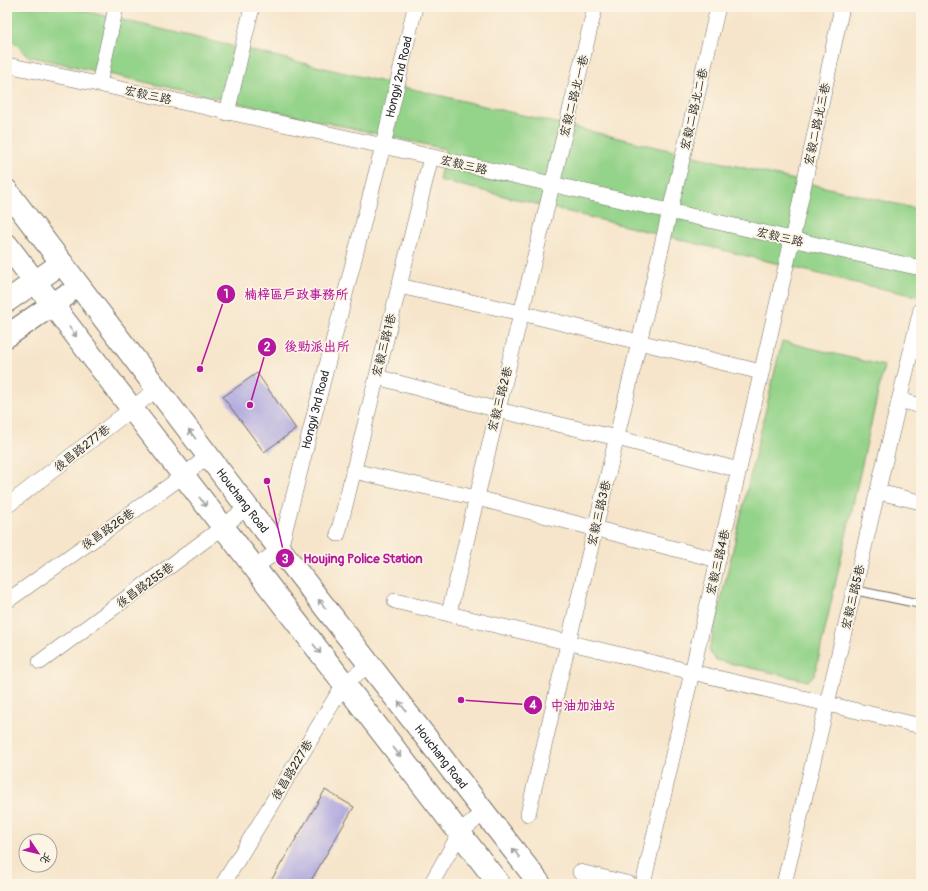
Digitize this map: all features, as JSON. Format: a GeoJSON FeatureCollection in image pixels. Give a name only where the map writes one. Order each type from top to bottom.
{"type":"FeatureCollection","features":[{"type":"Feature","properties":{"kind":"street"},"geometry":{"type":"LineString","coordinates":[[99,84],[116,7]]}},
{"type":"Feature","properties":{"kind":"street"},"geometry":{"type":"LineString","coordinates":[[227,113],[252,7]]}},
{"type":"Feature","properties":{"kind":"street","name":"Hongyi 2nd Road"},"geometry":{"type":"LineString","coordinates":[[383,146],[415,7]]}},
{"type":"Feature","properties":{"kind":"street","name":"宏毅二路北一巷"},"geometry":{"type":"LineString","coordinates":[[552,185],[595,7]]}},
{"type":"Feature","properties":{"kind":"street","name":"宏毅二路北二巷"},"geometry":{"type":"LineString","coordinates":[[670,211],[718,7]]}},
{"type":"Feature","properties":{"kind":"street","name":"宏毅二路北三巷"},"geometry":{"type":"LineString","coordinates":[[792,240],[842,7]]}},
{"type":"Feature","properties":{"kind":"street","name":"宏毅三路"},"geometry":{"type":"LineString","coordinates":[[7,65],[383,146],[792,240],[921,268]]}},
{"type":"Feature","properties":{"kind":"street","name":"Hongyi 3rd Road"},"geometry":{"type":"LineString","coordinates":[[280,549],[383,146]]}},
{"type":"Feature","properties":{"kind":"street","name":"宏毅三路1巷"},"geometry":{"type":"LineString","coordinates":[[338,534],[431,157]]}},
{"type":"Feature","properties":{"kind":"street","name":"宏毅三路2巷"},"geometry":{"type":"LineString","coordinates":[[449,613],[552,185]]}},
{"type":"Feature","properties":{"kind":"street","name":"Houchang Road"},"geometry":{"type":"LineString","coordinates":[[8,196],[62,263],[247,507],[484,812],[534,882]]}},
{"type":"Feature","properties":{"kind":"street","name":"宏毅三路3巷"},"geometry":{"type":"LineString","coordinates":[[528,814],[670,211]]}},
{"type":"Feature","properties":{"kind":"street","name":"宏毅三路4巷"},"geometry":{"type":"LineString","coordinates":[[643,884],[792,240]]}},
{"type":"Feature","properties":{"kind":"street"},"geometry":{"type":"LineString","coordinates":[[7,245],[223,528],[499,884]]}},
{"type":"Feature","properties":{"kind":"street"},"geometry":{"type":"LineString","coordinates":[[7,300],[62,263]]}},
{"type":"Feature","properties":{"kind":"street"},"geometry":{"type":"LineString","coordinates":[[7,336],[78,286]]}},
{"type":"Feature","properties":{"kind":"street"},"geometry":{"type":"LineString","coordinates":[[399,286],[521,313],[761,372]]}},
{"type":"Feature","properties":{"kind":"street","name":"宏毅三路5巷"},"geometry":{"type":"LineString","coordinates":[[784,884],[921,309]]}},
{"type":"Feature","properties":{"kind":"street"},"geometry":{"type":"LineString","coordinates":[[377,377],[498,410],[617,438],[739,470]]}},
{"type":"Feature","properties":{"kind":"street","name":"後昌路277巷"},"geometry":{"type":"LineString","coordinates":[[7,506],[157,389]]}},
{"type":"Feature","properties":{"kind":"street"},"geometry":{"type":"LineString","coordinates":[[899,400],[921,406]]}},
{"type":"Feature","properties":{"kind":"street","name":"後昌路26巷"},"geometry":{"type":"LineString","coordinates":[[7,601],[183,476],[208,456]]}},
{"type":"Feature","properties":{"kind":"street"},"geometry":{"type":"LineString","coordinates":[[354,471],[477,498],[718,560]]}},
{"type":"Feature","properties":{"kind":"street"},"geometry":{"type":"LineString","coordinates":[[878,492],[921,502]]}},
{"type":"Feature","properties":{"kind":"street","name":"後昌路255巷"},"geometry":{"type":"LineString","coordinates":[[40,662],[223,528],[247,507]]}},
{"type":"Feature","properties":{"kind":"street"},"geometry":{"type":"LineString","coordinates":[[254,568],[280,549]]}},
{"type":"Feature","properties":{"kind":"street"},"geometry":{"type":"LineString","coordinates":[[395,601],[921,726]]}},
{"type":"Feature","properties":{"kind":"street","name":"後昌路227巷"},"geometry":{"type":"LineString","coordinates":[[223,884],[344,684],[370,664]]}},
{"type":"Feature","properties":{"kind":"street"},"geometry":{"type":"LineString","coordinates":[[431,884],[460,833],[484,812]]}},
{"type":"Feature","properties":{"kind":"street"},"geometry":{"type":"LineString","coordinates":[[580,872],[630,884]]}},
{"type":"Feature","properties":{"kind":"lane"},"geometry":{"type":"LineString","coordinates":[[854,590],[921,604]]}},
{"type":"Feature","properties":{"kind":"green space"},"geometry":{"type":"Polygon","coordinates":[[[11,7],[68,7],[921,210],[921,297],[856,283],[439,180],[445,149],[28,56],[7,35],[7,23],[11,7]]]}},
{"type":"Feature","properties":{"kind":"green space"},"geometry":{"type":"Polygon","coordinates":[[[782,341],[884,366],[815,674],[808,681],[716,660],[709,651],[782,341]]]}},
{"type":"Feature","properties":{"kind":"building"},"geometry":{"type":"Polygon","coordinates":[[[257,373],[296,429],[264,452],[223,397],[257,373]]]}},
{"type":"Feature","properties":{"kind":"building"},"geometry":{"type":"Polygon","coordinates":[[[325,790],[354,807],[309,884],[269,884],[325,790]]]}},
{"type":"Feature","properties":{"kind":"place","name":"楠梓區戶政事務所"},"geometry":{"type":"Point","coordinates":[200,369]}},
{"type":"Feature","properties":{"kind":"place","name":"後勁派出所"},"geometry":{"type":"Point","coordinates":[250,405]}},
{"type":"Feature","properties":{"kind":"place","name":"Houjing Police Station"},"geometry":{"type":"Point","coordinates":[267,481]}},
{"type":"Feature","properties":{"kind":"place","name":"中油加油站"},"geometry":{"type":"Point","coordinates":[461,700]}}]}
